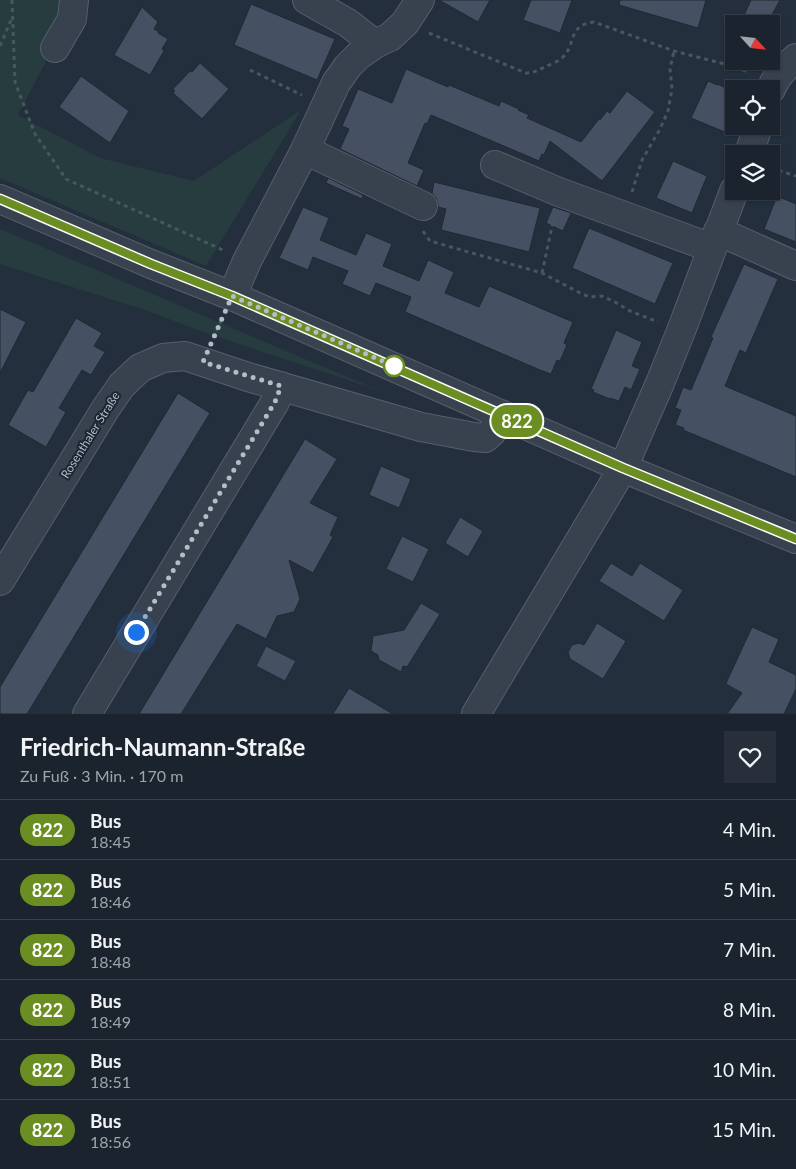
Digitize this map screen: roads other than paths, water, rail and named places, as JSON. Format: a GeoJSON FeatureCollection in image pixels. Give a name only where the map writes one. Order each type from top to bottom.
{"type":"FeatureCollection","features":[{"type":"Feature","properties":{"kind":"street"},"geometry":{"type":"LineString","coordinates":[[55,48],[72,19],[74,0]]}},
{"type":"Feature","properties":{"kind":"street"},"geometry":{"type":"LineString","coordinates":[[307,0],[348,23],[375,44]]}},
{"type":"Feature","properties":{"kind":"street"},"geometry":{"type":"LineString","coordinates":[[232,296],[247,261],[305,150],[336,83],[358,56],[375,44],[390,37],[405,23],[420,0]]}},
{"type":"Feature","properties":{"kind":"street"},"geometry":{"type":"LineString","coordinates":[[776,80],[788,64],[796,58]]}},
{"type":"Feature","properties":{"kind":"street"},"geometry":{"type":"LineString","coordinates":[[305,150],[423,206]]}},
{"type":"Feature","properties":{"kind":"street"},"geometry":{"type":"LineString","coordinates":[[495,165],[559,192],[715,239],[796,266]]}},
{"type":"Feature","properties":{"kind":"street"},"geometry":{"type":"LineString","coordinates":[[0,199],[151,264],[232,296],[623,468],[796,539]]}},
{"type":"Feature","properties":{"kind":"street"},"geometry":{"type":"LineString","coordinates":[[476,714],[623,468],[660,382],[730,200]]}},
{"type":"Feature","properties":{"kind":"street","name":"Rosenthaler Straße"},"geometry":{"type":"LineString","coordinates":[[0,581],[122,385],[140,368],[163,358],[185,356],[422,427],[474,438],[484,438],[492,432],[501,414]]}},
{"type":"Feature","properties":{"kind":"street"},"geometry":{"type":"LineString","coordinates":[[86,714],[275,402],[281,386]]}}]}
